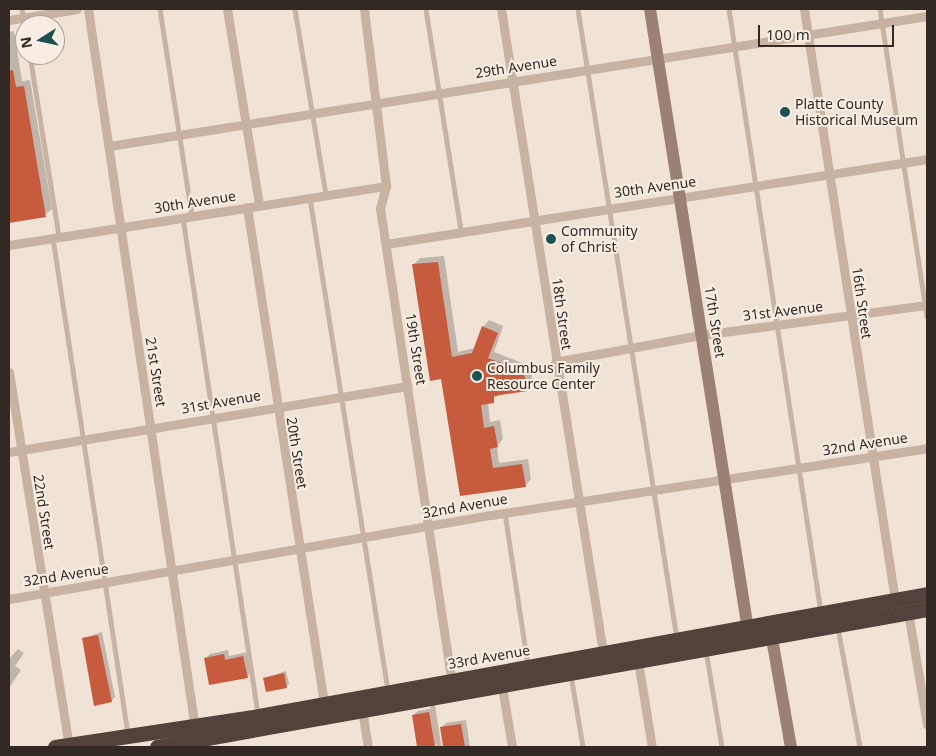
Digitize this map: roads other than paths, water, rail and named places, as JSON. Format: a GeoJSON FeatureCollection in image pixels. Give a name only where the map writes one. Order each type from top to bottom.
{"type":"FeatureCollection","features":[{"type":"Feature","properties":{"kind":"highway","name":"33rd Avenue"},"geometry":{"type":"LineString","coordinates":[[62,746],[129,736],[197,738],[259,716],[324,703],[388,692],[453,687],[500,678],[571,673],[706,648],[821,613],[927,594]]}},
{"type":"Feature","properties":{"kind":"highway","name":"33rd Avenue"},"geometry":{"type":"LineString","coordinates":[[771,629],[838,625],[927,609]]}},
{"type":"Feature","properties":{"kind":"highway","name":"33rd Avenue"},"geometry":{"type":"LineString","coordinates":[[500,678],[528,666],[603,652],[678,639],[749,634]]}},
{"type":"Feature","properties":{"kind":"highway","name":"33rd Avenue"},"geometry":{"type":"LineString","coordinates":[[157,747],[197,738],[431,698],[453,687]]}},
{"type":"Feature","properties":{"kind":"main road","name":"17th Street"},"geometry":{"type":"LineString","coordinates":[[650,9],[749,634]]}},
{"type":"Feature","properties":{"kind":"main road"},"geometry":{"type":"LineString","coordinates":[[771,629],[791,747]]}},
{"type":"Feature","properties":{"kind":"street"},"geometry":{"type":"LineString","coordinates":[[37,15],[77,9]]}},
{"type":"Feature","properties":{"kind":"street","name":"21st Street"},"geometry":{"type":"LineString","coordinates":[[88,9],[197,738]]}},
{"type":"Feature","properties":{"kind":"street"},"geometry":{"type":"LineString","coordinates":[[228,9],[259,205]]}},
{"type":"Feature","properties":{"kind":"street","name":"19th Street"},"geometry":{"type":"LineString","coordinates":[[364,9],[378,104],[386,186],[380,208],[408,386],[427,527],[453,687]]}},
{"type":"Feature","properties":{"kind":"street","name":"18th Street"},"geometry":{"type":"LineString","coordinates":[[501,9],[555,362],[603,652]]}},
{"type":"Feature","properties":{"kind":"street","name":"16th Street"},"geometry":{"type":"LineString","coordinates":[[804,9],[872,456],[896,600]]}},
{"type":"Feature","properties":{"kind":"street","name":"29th Avenue"},"geometry":{"type":"LineString","coordinates":[[109,146],[927,16]]}},
{"type":"Feature","properties":{"kind":"street","name":"30th Avenue"},"geometry":{"type":"LineString","coordinates":[[386,244],[534,219],[927,159]]}},
{"type":"Feature","properties":{"kind":"street","name":"30th Avenue"},"geometry":{"type":"LineString","coordinates":[[9,245],[386,186]]}},
{"type":"Feature","properties":{"kind":"street","name":"20th Street"},"geometry":{"type":"LineString","coordinates":[[247,207],[298,550],[324,703]]}},
{"type":"Feature","properties":{"kind":"street","name":"31st Avenue"},"geometry":{"type":"LineString","coordinates":[[555,362],[701,334],[851,317],[926,306]]}},
{"type":"Feature","properties":{"kind":"street","name":"22nd Street"},"geometry":{"type":"LineString","coordinates":[[9,372],[43,593],[62,746]]}},
{"type":"Feature","properties":{"kind":"street","name":"31st Avenue"},"geometry":{"type":"LineString","coordinates":[[9,452],[276,406],[408,386]]}},
{"type":"Feature","properties":{"kind":"street","name":"32nd Avenue"},"geometry":{"type":"LineString","coordinates":[[9,599],[505,513],[927,448]]}},
{"type":"Feature","properties":{"kind":"street"},"geometry":{"type":"LineString","coordinates":[[908,612],[927,724]]}},
{"type":"Feature","properties":{"kind":"street"},"geometry":{"type":"LineString","coordinates":[[638,661],[652,747]]}},
{"type":"Feature","properties":{"kind":"street"},"geometry":{"type":"LineString","coordinates":[[500,678],[512,747]]}},
{"type":"Feature","properties":{"kind":"street"},"geometry":{"type":"LineString","coordinates":[[362,710],[368,747]]}},
{"type":"Feature","properties":{"kind":"lane"},"geometry":{"type":"LineString","coordinates":[[160,9],[179,134],[211,417],[259,716]]}},
{"type":"Feature","properties":{"kind":"lane"},"geometry":{"type":"LineString","coordinates":[[295,9],[326,195]]}},
{"type":"Feature","properties":{"kind":"lane"},"geometry":{"type":"LineString","coordinates":[[426,9],[461,231]]}},
{"type":"Feature","properties":{"kind":"lane"},"geometry":{"type":"LineString","coordinates":[[578,9],[607,208],[678,639]]}},
{"type":"Feature","properties":{"kind":"lane"},"geometry":{"type":"LineString","coordinates":[[729,9],[821,613]]}},
{"type":"Feature","properties":{"kind":"lane"},"geometry":{"type":"LineString","coordinates":[[880,9],[927,316]]}},
{"type":"Feature","properties":{"kind":"lane"},"geometry":{"type":"LineString","coordinates":[[31,65],[129,736]]}},
{"type":"Feature","properties":{"kind":"lane"},"geometry":{"type":"LineString","coordinates":[[310,198],[339,396],[388,692]]}},
{"type":"Feature","properties":{"kind":"lane"},"geometry":{"type":"LineString","coordinates":[[505,513],[528,666]]}},
{"type":"Feature","properties":{"kind":"lane"},"geometry":{"type":"LineString","coordinates":[[838,625],[860,747]]}},
{"type":"Feature","properties":{"kind":"lane"},"geometry":{"type":"LineString","coordinates":[[706,648],[722,747]]}},
{"type":"Feature","properties":{"kind":"lane"},"geometry":{"type":"LineString","coordinates":[[571,673],[583,747]]}},
{"type":"Feature","properties":{"kind":"lane"},"geometry":{"type":"LineString","coordinates":[[431,698],[439,747]]}},
{"type":"Feature","properties":{"kind":"place","name":"Platte County Historical Museum"},"geometry":{"type":"Point","coordinates":[785,112]}},
{"type":"Feature","properties":{"kind":"place","name":"Community of Christ"},"geometry":{"type":"Point","coordinates":[551,239]}},
{"type":"Feature","properties":{"kind":"place","name":"Columbus Family Resource Center"},"geometry":{"type":"Point","coordinates":[477,376]}}]}
